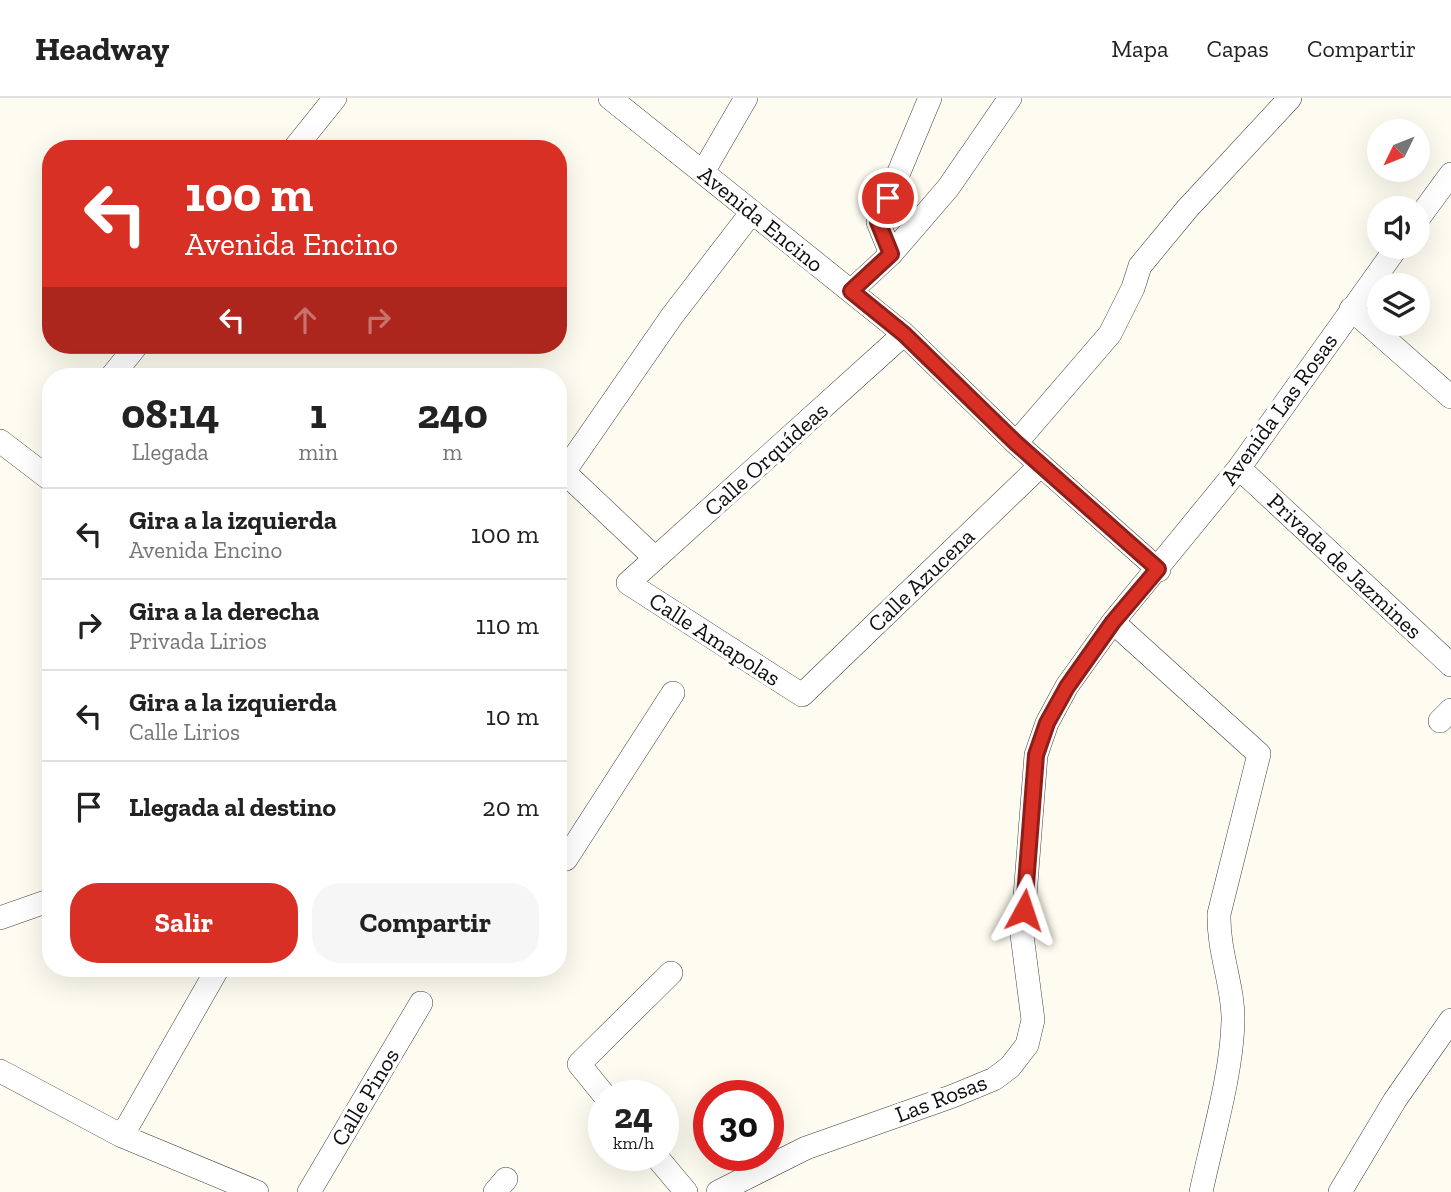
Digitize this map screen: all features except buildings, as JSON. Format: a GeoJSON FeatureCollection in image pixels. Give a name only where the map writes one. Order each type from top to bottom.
{"type":"FeatureCollection","features":[{"type":"Feature","properties":{"kind":"street"},"geometry":{"type":"LineString","coordinates":[[301,140],[335,98]]}},
{"type":"Feature","properties":{"kind":"street","name":"Avenida Encino"},"geometry":{"type":"LineString","coordinates":[[610,98],[904,334],[1016,443],[1158,569]]}},
{"type":"Feature","properties":{"kind":"street"},"geometry":{"type":"LineString","coordinates":[[703,172],[746,98]]}},
{"type":"Feature","properties":{"kind":"street"},"geometry":{"type":"LineString","coordinates":[[891,254],[878,222],[930,98]]}},
{"type":"Feature","properties":{"kind":"street"},"geometry":{"type":"LineString","coordinates":[[851,291],[891,254],[948,188],[1010,98]]}},
{"type":"Feature","properties":{"kind":"street"},"geometry":{"type":"LineString","coordinates":[[1016,443],[1110,334],[1133,288],[1140,266],[1187,209],[1290,98]]}},
{"type":"Feature","properties":{"kind":"street"},"geometry":{"type":"LineString","coordinates":[[1430,203],[1451,174]]}},
{"type":"Feature","properties":{"kind":"street"},"geometry":{"type":"LineString","coordinates":[[567,468],[672,316],[752,212]]}},
{"type":"Feature","properties":{"kind":"street","name":"Avenida Las Rosas"},"geometry":{"type":"LineString","coordinates":[[1158,569],[1239,468],[1388,259]]}},
{"type":"Feature","properties":{"kind":"street"},"geometry":{"type":"LineString","coordinates":[[1351,309],[1451,397]]}},
{"type":"Feature","properties":{"kind":"street","name":"Calle Orquídeas"},"geometry":{"type":"LineString","coordinates":[[628,583],[904,334]]}},
{"type":"Feature","properties":{"kind":"street"},"geometry":{"type":"LineString","coordinates":[[118,368],[130,354]]}},
{"type":"Feature","properties":{"kind":"street"},"geometry":{"type":"LineString","coordinates":[[0,441],[42,473]]}},
{"type":"Feature","properties":{"kind":"street","name":"Calle Azucena"},"geometry":{"type":"LineString","coordinates":[[802,695],[1041,465]]}},
{"type":"Feature","properties":{"kind":"street","name":"Privada de Jazmines"},"geometry":{"type":"LineString","coordinates":[[1239,468],[1451,665]]}},
{"type":"Feature","properties":{"kind":"street"},"geometry":{"type":"LineString","coordinates":[[567,475],[655,558]]}},
{"type":"Feature","properties":{"kind":"street","name":"Las Rosas"},"geometry":{"type":"LineString","coordinates":[[719,1192],[806,1148],[994,1079],[1010,1067],[1027,1045],[1033,1020],[1022,936],[1036,755],[1047,723],[1067,687],[1113,622],[1158,569]]}},
{"type":"Feature","properties":{"kind":"street","name":"Calle Amapolas"},"geometry":{"type":"LineString","coordinates":[[628,583],[802,695]]}},
{"type":"Feature","properties":{"kind":"street"},"geometry":{"type":"LineString","coordinates":[[1113,622],[1259,754],[1219,914],[1218,938],[1234,1018],[1232,1046],[1201,1192]]}},
{"type":"Feature","properties":{"kind":"street"},"geometry":{"type":"LineString","coordinates":[[567,857],[673,693]]}},
{"type":"Feature","properties":{"kind":"street"},"geometry":{"type":"LineString","coordinates":[[0,918],[42,903]]}},
{"type":"Feature","properties":{"kind":"street"},"geometry":{"type":"LineString","coordinates":[[592,1080],[579,1064],[671,973]]}},
{"type":"Feature","properties":{"kind":"street"},"geometry":{"type":"LineString","coordinates":[[122,1136],[213,977]]}},
{"type":"Feature","properties":{"kind":"street","name":"Calle Pinos"},"geometry":{"type":"LineString","coordinates":[[309,1192],[421,1003]]}},
{"type":"Feature","properties":{"kind":"street"},"geometry":{"type":"LineString","coordinates":[[1340,1192],[1395,1100],[1451,1020]]}},
{"type":"Feature","properties":{"kind":"street"},"geometry":{"type":"LineString","coordinates":[[0,1071],[122,1136],[257,1192]]}},
{"type":"Feature","properties":{"kind":"street"},"geometry":{"type":"LineString","coordinates":[[668,1171],[686,1192]]}},
{"type":"Feature","properties":{"kind":"route"},"geometry":{"type":"LineString","coordinates":[[888,198],[878,222],[891,254],[851,291],[904,334],[1016,443],[1158,569],[1113,622],[1067,687],[1047,723],[1036,755],[1024,910]]}}]}
